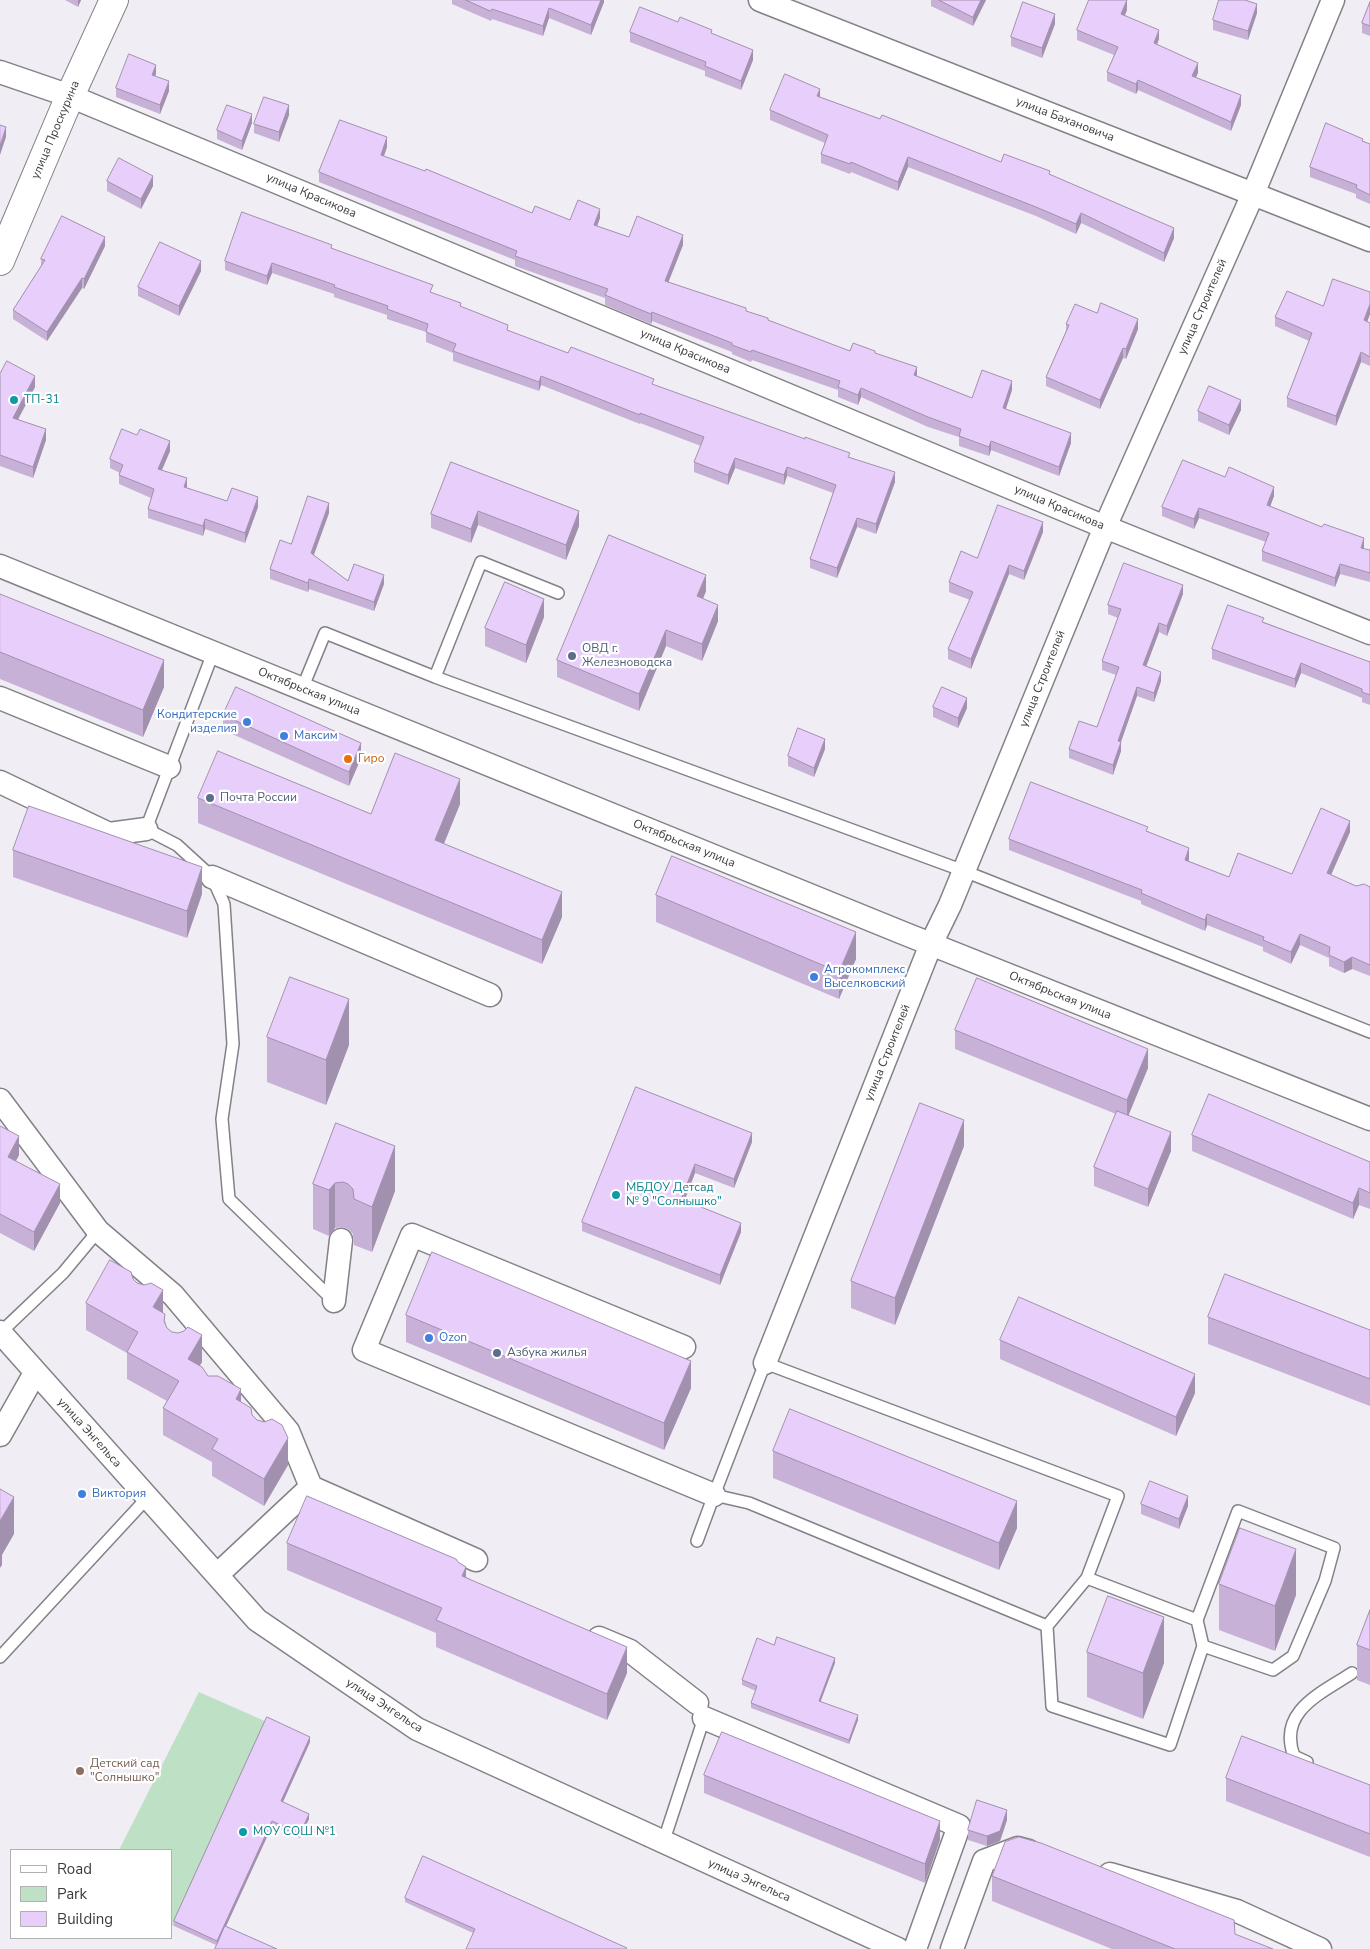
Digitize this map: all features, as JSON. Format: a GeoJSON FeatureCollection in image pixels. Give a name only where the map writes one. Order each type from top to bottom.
{"type":"FeatureCollection","features":[{"type":"Feature","properties":{"kind":"street","name":"улица Проскурина"},"geometry":{"type":"LineString","coordinates":[[0,261],[70,96],[114,0]]}},
{"type":"Feature","properties":{"kind":"street","name":"улица Бахановича"},"geometry":{"type":"LineString","coordinates":[[760,0],[1370,240]]}},
{"type":"Feature","properties":{"kind":"street","name":"улица Строителей"},"geometry":{"type":"LineString","coordinates":[[766,1363],[931,944],[964,871],[1105,527],[1253,194],[1333,0]]}},
{"type":"Feature","properties":{"kind":"street","name":"улица Красикова"},"geometry":{"type":"LineString","coordinates":[[0,72],[70,96],[1105,527],[1370,633]]}},
{"type":"Feature","properties":{"kind":"street","name":"Октябрьская улица"},"geometry":{"type":"LineString","coordinates":[[0,566],[931,944],[1370,1119]]}},
{"type":"Feature","properties":{"kind":"street"},"geometry":{"type":"LineString","coordinates":[[0,698],[169,767]]}},
{"type":"Feature","properties":{"kind":"street"},"geometry":{"type":"LineString","coordinates":[[0,782],[109,834],[146,829]]}},
{"type":"Feature","properties":{"kind":"street"},"geometry":{"type":"LineString","coordinates":[[223,876],[327,917],[484,986]]}},
{"type":"Feature","properties":{"kind":"street"},"geometry":{"type":"LineString","coordinates":[[0,1100],[98,1231],[150,1289],[173,1295],[288,1431],[311,1487],[476,1560]]}},
{"type":"Feature","properties":{"kind":"street"},"geometry":{"type":"LineString","coordinates":[[684,1347],[412,1235],[364,1350],[714,1495]]}},
{"type":"Feature","properties":{"kind":"street"},"geometry":{"type":"LineString","coordinates":[[334,1301],[341,1240]]}},
{"type":"Feature","properties":{"kind":"street"},"geometry":{"type":"LineString","coordinates":[[180,1340],[191,1316]]}},
{"type":"Feature","properties":{"kind":"street","name":"улица Энгельса"},"geometry":{"type":"LineString","coordinates":[[0,1332],[257,1620],[417,1729],[663,1843],[857,1940],[898,1949]]}},
{"type":"Feature","properties":{"kind":"street"},"geometry":{"type":"LineString","coordinates":[[218,1384],[231,1363]]}},
{"type":"Feature","properties":{"kind":"street"},"geometry":{"type":"LineString","coordinates":[[0,1435],[35,1373]]}},
{"type":"Feature","properties":{"kind":"street"},"geometry":{"type":"LineString","coordinates":[[264,1436],[276,1417]]}},
{"type":"Feature","properties":{"kind":"street"},"geometry":{"type":"LineString","coordinates":[[217,1575],[311,1487]]}},
{"type":"Feature","properties":{"kind":"street"},"geometry":{"type":"LineString","coordinates":[[576,1628],[630,1651],[700,1711],[959,1826],[915,1949]]}},
{"type":"Feature","properties":{"kind":"street"},"geometry":{"type":"LineString","coordinates":[[952,1949],[984,1861],[1018,1848],[1047,1856]]}},
{"type":"Feature","properties":{"kind":"street"},"geometry":{"type":"LineString","coordinates":[[1094,1870],[1237,1911],[1320,1949]]}},
{"type":"Feature","properties":{"kind":"lane"},"geometry":{"type":"LineString","coordinates":[[435,677],[481,562],[558,593]]}},
{"type":"Feature","properties":{"kind":"lane"},"geometry":{"type":"LineString","coordinates":[[302,689],[325,633],[435,677],[964,871],[1370,1032]]}},
{"type":"Feature","properties":{"kind":"lane"},"geometry":{"type":"LineString","coordinates":[[213,653],[146,829],[177,845],[223,876],[233,1044],[222,1119],[228,1199],[334,1301]]}},
{"type":"Feature","properties":{"kind":"lane"},"geometry":{"type":"LineString","coordinates":[[0,1332],[63,1273],[98,1231]]}},
{"type":"Feature","properties":{"kind":"lane"},"geometry":{"type":"LineString","coordinates":[[696,1541],[766,1363],[1118,1496],[1087,1578],[1047,1626],[1052,1706],[1170,1745],[1203,1646],[1197,1620],[1238,1511],[1334,1548],[1325,1581],[1293,1656],[1273,1670],[1203,1646]]}},
{"type":"Feature","properties":{"kind":"lane"},"geometry":{"type":"LineString","coordinates":[[714,1495],[749,1503],[1047,1626]]}},
{"type":"Feature","properties":{"kind":"lane"},"geometry":{"type":"LineString","coordinates":[[0,1658],[148,1497]]}},
{"type":"Feature","properties":{"kind":"lane"},"geometry":{"type":"LineString","coordinates":[[1087,1578],[1197,1620]]}},
{"type":"Feature","properties":{"kind":"lane"},"geometry":{"type":"LineString","coordinates":[[1316,1766],[1294,1756],[1290,1744],[1293,1722],[1304,1705],[1352,1672]]}},
{"type":"Feature","properties":{"kind":"lane"},"geometry":{"type":"LineString","coordinates":[[663,1843],[700,1711]]}},
{"type":"Feature","properties":{"kind":"green space"},"geometry":{"type":"Polygon","coordinates":[[[199,1692],[267,1722],[174,1926],[172,1925],[172,1849],[120,1849],[199,1692]]]}},
{"type":"Feature","properties":{"kind":"building"},"geometry":{"type":"Polygon","coordinates":[[[466,0],[601,0],[591,25],[549,8],[543,26],[492,9],[491,11],[466,0]]]}},
{"type":"Feature","properties":{"kind":"building"},"geometry":{"type":"Polygon","coordinates":[[[939,0],[981,0],[973,17],[939,0]]]}},
{"type":"Feature","properties":{"kind":"building"},"geometry":{"type":"Polygon","coordinates":[[[1089,0],[1127,0],[1121,14],[1159,30],[1154,43],[1198,63],[1192,76],[1241,95],[1231,122],[1138,80],[1136,84],[1107,72],[1118,47],[1077,30],[1089,0]]]}},
{"type":"Feature","properties":{"kind":"building"},"geometry":{"type":"Polygon","coordinates":[[[1219,0],[1245,0],[1257,4],[1248,31],[1213,20],[1219,0]]]}},
{"type":"Feature","properties":{"kind":"building"},"geometry":{"type":"Polygon","coordinates":[[[1023,2],[1055,14],[1042,48],[1011,37],[1023,2]]]}},
{"type":"Feature","properties":{"kind":"building"},"geometry":{"type":"Polygon","coordinates":[[[1370,2],[1370,26],[1362,23],[1370,2]]]}},
{"type":"Feature","properties":{"kind":"building"},"geometry":{"type":"Polygon","coordinates":[[[640,7],[678,22],[680,17],[712,30],[711,33],[753,50],[741,81],[705,66],[706,62],[630,32],[640,7]]]}},
{"type":"Feature","properties":{"kind":"building"},"geometry":{"type":"Polygon","coordinates":[[[129,54],[156,65],[152,75],[169,81],[160,105],[116,88],[129,54]]]}},
{"type":"Feature","properties":{"kind":"building"},"geometry":{"type":"Polygon","coordinates":[[[785,74],[820,89],[817,96],[880,119],[882,115],[1001,162],[1004,154],[1050,171],[1049,174],[1174,228],[1164,253],[1081,213],[1076,224],[908,157],[898,182],[851,162],[850,164],[821,154],[828,135],[770,110],[785,74]]]}},
{"type":"Feature","properties":{"kind":"building"},"geometry":{"type":"Polygon","coordinates":[[[264,97],[289,105],[279,132],[254,124],[264,97]]]}},
{"type":"Feature","properties":{"kind":"building"},"geometry":{"type":"Polygon","coordinates":[[[227,105],[252,114],[242,141],[217,130],[227,105]]]}},
{"type":"Feature","properties":{"kind":"building"},"geometry":{"type":"Polygon","coordinates":[[[340,120],[387,137],[381,155],[425,171],[426,169],[532,213],[535,206],[570,220],[578,200],[600,209],[594,225],[629,237],[637,216],[683,235],[665,281],[746,308],[746,311],[850,351],[853,343],[875,351],[875,353],[917,367],[914,375],[972,398],[982,370],[1012,381],[1003,408],[1071,433],[1059,467],[991,441],[989,447],[959,436],[961,429],[861,388],[858,395],[838,387],[840,381],[752,350],[751,352],[652,312],[651,314],[605,295],[608,289],[515,256],[517,251],[319,172],[340,120]]]}},
{"type":"Feature","properties":{"kind":"building"},"geometry":{"type":"Polygon","coordinates":[[[1326,123],[1370,144],[1370,195],[1356,188],[1357,185],[1310,167],[1326,123]]]}},
{"type":"Feature","properties":{"kind":"building"},"geometry":{"type":"Polygon","coordinates":[[[0,125],[6,127],[0,146],[0,125]]]}},
{"type":"Feature","properties":{"kind":"building"},"geometry":{"type":"Polygon","coordinates":[[[119,158],[153,176],[141,199],[107,181],[119,158]]]}},
{"type":"Feature","properties":{"kind":"building"},"geometry":{"type":"Polygon","coordinates":[[[242,212],[332,245],[331,248],[433,285],[430,292],[461,303],[460,306],[508,325],[507,330],[568,353],[571,347],[654,379],[652,384],[805,439],[805,437],[850,453],[848,457],[895,472],[876,524],[857,518],[837,568],[810,559],[836,485],[787,467],[784,475],[735,458],[728,475],[694,462],[704,437],[640,413],[640,415],[541,376],[539,382],[453,351],[456,344],[426,332],[428,324],[387,309],[388,306],[334,287],[335,285],[272,263],[267,276],[225,261],[242,212]]]}},
{"type":"Feature","properties":{"kind":"building"},"geometry":{"type":"Polygon","coordinates":[[[62,216],[105,237],[84,279],[82,278],[47,332],[13,310],[45,260],[41,259],[62,216]]]}},
{"type":"Feature","properties":{"kind":"building"},"geometry":{"type":"Polygon","coordinates":[[[160,242],[201,261],[179,306],[138,287],[160,242]]]}},
{"type":"Feature","properties":{"kind":"building"},"geometry":{"type":"Polygon","coordinates":[[[1333,279],[1370,292],[1370,304],[1364,320],[1370,323],[1370,357],[1361,352],[1336,416],[1287,398],[1312,333],[1275,317],[1287,291],[1323,306],[1333,279]]]}},
{"type":"Feature","properties":{"kind":"building"},"geometry":{"type":"Polygon","coordinates":[[[1101,303],[1138,319],[1126,349],[1123,348],[1100,400],[1046,377],[1069,325],[1066,324],[1075,304],[1097,313],[1101,303]]]}},
{"type":"Feature","properties":{"kind":"building"},"geometry":{"type":"Polygon","coordinates":[[[7,361],[35,376],[13,418],[46,429],[33,467],[0,455],[0,374],[7,361]]]}},
{"type":"Feature","properties":{"kind":"building"},"geometry":{"type":"Polygon","coordinates":[[[1209,386],[1241,400],[1229,425],[1198,411],[1209,386]]]}},
{"type":"Feature","properties":{"kind":"building"},"geometry":{"type":"Polygon","coordinates":[[[122,429],[137,435],[140,429],[170,441],[158,469],[187,478],[184,487],[227,501],[232,488],[258,497],[245,533],[205,519],[203,526],[148,509],[154,489],[119,475],[123,465],[110,459],[122,429]]]}},
{"type":"Feature","properties":{"kind":"building"},"geometry":{"type":"Polygon","coordinates":[[[1183,460],[1225,477],[1229,467],[1274,487],[1267,505],[1322,527],[1324,524],[1364,538],[1361,548],[1370,550],[1370,573],[1340,564],[1335,578],[1262,551],[1269,533],[1199,508],[1194,519],[1162,507],[1183,460]]]}},
{"type":"Feature","properties":{"kind":"building"},"geometry":{"type":"Polygon","coordinates":[[[451,462],[579,511],[566,545],[478,511],[471,529],[431,514],[451,462]]]}},
{"type":"Feature","properties":{"kind":"building"},"geometry":{"type":"Polygon","coordinates":[[[308,496],[329,503],[311,553],[348,581],[354,564],[384,575],[374,602],[309,579],[308,583],[270,569],[280,540],[291,544],[308,496]]]}},
{"type":"Feature","properties":{"kind":"building"},"geometry":{"type":"Polygon","coordinates":[[[998,505],[1043,522],[1024,571],[1009,565],[971,659],[948,649],[973,592],[949,582],[961,551],[977,558],[998,505]]]}},
{"type":"Feature","properties":{"kind":"building"},"geometry":{"type":"Polygon","coordinates":[[[609,535],[706,575],[697,596],[718,605],[702,644],[666,630],[639,694],[557,660],[609,535]]]}},
{"type":"Feature","properties":{"kind":"building"},"geometry":{"type":"Polygon","coordinates":[[[1124,563],[1183,585],[1167,626],[1159,623],[1143,665],[1161,672],[1154,693],[1137,687],[1118,741],[1121,742],[1113,765],[1069,749],[1079,721],[1097,727],[1119,667],[1102,661],[1121,609],[1108,605],[1124,563]]]}},
{"type":"Feature","properties":{"kind":"building"},"geometry":{"type":"Polygon","coordinates":[[[505,582],[544,599],[526,645],[485,628],[505,582]]]}},
{"type":"Feature","properties":{"kind":"building"},"geometry":{"type":"Polygon","coordinates":[[[0,594],[164,660],[143,710],[0,652],[0,594]]]}},
{"type":"Feature","properties":{"kind":"building"},"geometry":{"type":"Polygon","coordinates":[[[1228,605],[1264,618],[1262,622],[1370,662],[1370,695],[1362,692],[1362,689],[1301,663],[1295,679],[1212,649],[1228,605]]]}},
{"type":"Feature","properties":{"kind":"building"},"geometry":{"type":"Polygon","coordinates":[[[236,687],[361,743],[349,772],[223,715],[236,687]]]}},
{"type":"Feature","properties":{"kind":"building"},"geometry":{"type":"Polygon","coordinates":[[[942,687],[967,698],[958,718],[933,707],[942,687]]]}},
{"type":"Feature","properties":{"kind":"building"},"geometry":{"type":"Polygon","coordinates":[[[798,728],[825,739],[814,768],[788,756],[798,728]]]}},
{"type":"Feature","properties":{"kind":"building"},"geometry":{"type":"Polygon","coordinates":[[[218,751],[371,814],[395,753],[460,779],[435,840],[562,892],[542,940],[198,798],[218,751]]]}},
{"type":"Feature","properties":{"kind":"building"},"geometry":{"type":"Polygon","coordinates":[[[1031,782],[1148,827],[1146,831],[1189,848],[1185,860],[1229,877],[1238,853],[1292,874],[1321,808],[1350,821],[1327,873],[1356,886],[1364,884],[1370,887],[1370,965],[1352,957],[1344,962],[1329,955],[1330,947],[1300,934],[1291,952],[1263,940],[1264,937],[1207,914],[1205,920],[1141,893],[1142,890],[1009,839],[1031,782]]]}},
{"type":"Feature","properties":{"kind":"building"},"geometry":{"type":"Polygon","coordinates":[[[29,806],[202,867],[187,911],[13,850],[29,806]]]}},
{"type":"Feature","properties":{"kind":"building"},"geometry":{"type":"Polygon","coordinates":[[[672,856],[856,932],[839,972],[656,895],[672,856]]]}},
{"type":"Feature","properties":{"kind":"building"},"geometry":{"type":"Polygon","coordinates":[[[290,977],[349,999],[326,1060],[267,1037],[290,977]]]}},
{"type":"Feature","properties":{"kind":"building"},"geometry":{"type":"Polygon","coordinates":[[[977,978],[1148,1049],[1127,1100],[955,1030],[977,978]]]}},
{"type":"Feature","properties":{"kind":"building","name":"МБДОУ Детсад № 9 \"Солнышко\""},"geometry":{"type":"Polygon","coordinates":[[[636,1087],[752,1133],[734,1179],[695,1164],[681,1199],[741,1223],[720,1275],[582,1222],[636,1087]]]}},
{"type":"Feature","properties":{"kind":"building"},"geometry":{"type":"Polygon","coordinates":[[[1209,1094],[1370,1162],[1370,1193],[1359,1188],[1353,1203],[1192,1135],[1209,1094]]]}},
{"type":"Feature","properties":{"kind":"building"},"geometry":{"type":"Polygon","coordinates":[[[920,1103],[964,1120],[895,1298],[851,1281],[920,1103]]]}},
{"type":"Feature","properties":{"kind":"building"},"geometry":{"type":"Polygon","coordinates":[[[1117,1111],[1171,1132],[1148,1189],[1094,1167],[1117,1111]]]}},
{"type":"Feature","properties":{"kind":"building"},"geometry":{"type":"Polygon","coordinates":[[[336,1123],[395,1146],[372,1207],[354,1199],[353,1189],[343,1182],[335,1183],[329,1190],[313,1184],[336,1123]]]}},
{"type":"Feature","properties":{"kind":"building"},"geometry":{"type":"Polygon","coordinates":[[[0,1126],[19,1136],[8,1157],[60,1184],[34,1232],[0,1214],[0,1126]]]}},
{"type":"Feature","properties":{"kind":"building"},"geometry":{"type":"Polygon","coordinates":[[[432,1252],[691,1361],[664,1423],[406,1315],[432,1252]]]}},
{"type":"Feature","properties":{"kind":"building"},"geometry":{"type":"Polygon","coordinates":[[[110,1260],[131,1272],[133,1279],[137,1283],[144,1285],[151,1283],[163,1290],[153,1307],[165,1314],[164,1321],[167,1328],[172,1332],[178,1333],[188,1327],[202,1335],[188,1359],[202,1367],[208,1376],[218,1376],[241,1389],[236,1399],[251,1408],[252,1415],[257,1420],[264,1422],[272,1419],[282,1425],[288,1438],[264,1479],[212,1449],[218,1439],[163,1408],[179,1381],[127,1352],[138,1332],[86,1303],[110,1260]]]}},
{"type":"Feature","properties":{"kind":"building"},"geometry":{"type":"Polygon","coordinates":[[[1225,1274],[1370,1330],[1370,1379],[1208,1317],[1225,1274]]]}},
{"type":"Feature","properties":{"kind":"building"},"geometry":{"type":"Polygon","coordinates":[[[1019,1297],[1195,1374],[1176,1417],[1000,1340],[1019,1297]]]}},
{"type":"Feature","properties":{"kind":"building"},"geometry":{"type":"Polygon","coordinates":[[[790,1409],[1017,1501],[999,1543],[773,1451],[790,1409]]]}},
{"type":"Feature","properties":{"kind":"building"},"geometry":{"type":"Polygon","coordinates":[[[1150,1481],[1188,1496],[1179,1519],[1141,1504],[1150,1481]]]}},
{"type":"Feature","properties":{"kind":"building"},"geometry":{"type":"Polygon","coordinates":[[[0,1489],[14,1497],[0,1521],[0,1489]]]}},
{"type":"Feature","properties":{"kind":"building"},"geometry":{"type":"Polygon","coordinates":[[[307,1496],[456,1559],[466,1567],[462,1576],[627,1647],[607,1694],[436,1620],[442,1608],[287,1543],[307,1496]]]}},
{"type":"Feature","properties":{"kind":"building"},"geometry":{"type":"Polygon","coordinates":[[[1240,1528],[1296,1549],[1275,1606],[1219,1584],[1240,1528]]]}},
{"type":"Feature","properties":{"kind":"building"},"geometry":{"type":"Polygon","coordinates":[[[1108,1596],[1164,1617],[1143,1673],[1087,1652],[1108,1596]]]}},
{"type":"Feature","properties":{"kind":"building"},"geometry":{"type":"Polygon","coordinates":[[[1370,1610],[1370,1650],[1357,1645],[1370,1610]]]}},
{"type":"Feature","properties":{"kind":"building"},"geometry":{"type":"Polygon","coordinates":[[[777,1637],[835,1658],[819,1701],[858,1715],[849,1740],[751,1703],[757,1686],[742,1680],[757,1638],[774,1645],[777,1637]]]}},
{"type":"Feature","properties":{"kind":"building","name":"МОУ СОШ №1"},"geometry":{"type":"Polygon","coordinates":[[[267,1717],[310,1737],[281,1801],[309,1814],[300,1834],[272,1821],[217,1941],[174,1921],[267,1717]]]}},
{"type":"Feature","properties":{"kind":"building"},"geometry":{"type":"Polygon","coordinates":[[[722,1732],[940,1821],[925,1864],[704,1775],[722,1732]]]}},
{"type":"Feature","properties":{"kind":"building"},"geometry":{"type":"Polygon","coordinates":[[[1242,1736],[1370,1785],[1370,1834],[1226,1778],[1242,1736]]]}},
{"type":"Feature","properties":{"kind":"building"},"geometry":{"type":"Polygon","coordinates":[[[977,1800],[1007,1810],[1000,1831],[987,1836],[968,1830],[977,1800]]]}},
{"type":"Feature","properties":{"kind":"building"},"geometry":{"type":"Polygon","coordinates":[[[1019,1837],[1041,1843],[1234,1920],[1235,1934],[1273,1949],[1175,1949],[992,1876],[1005,1842],[1019,1837]]]}},
{"type":"Feature","properties":{"kind":"building"},"geometry":{"type":"Polygon","coordinates":[[[423,1856],[627,1948],[466,1949],[475,1929],[405,1898],[423,1856]]]}},
{"type":"Feature","properties":{"kind":"building"},"geometry":{"type":"Polygon","coordinates":[[[225,1926],[277,1949],[215,1949],[225,1926]]]}},
{"type":"Feature","properties":{"kind":"place","name":"ТП-31"},"geometry":{"type":"Point","coordinates":[14,400]}},
{"type":"Feature","properties":{"kind":"place","name":"ОВД г. Железноводска"},"geometry":{"type":"Point","coordinates":[572,656]}},
{"type":"Feature","properties":{"kind":"place","name":"Кондитерские изделия"},"geometry":{"type":"Point","coordinates":[247,722]}},
{"type":"Feature","properties":{"kind":"place","name":"Максим"},"geometry":{"type":"Point","coordinates":[284,736]}},
{"type":"Feature","properties":{"kind":"place","name":"Гиро"},"geometry":{"type":"Point","coordinates":[348,759]}},
{"type":"Feature","properties":{"kind":"place","name":"Почта России"},"geometry":{"type":"Point","coordinates":[210,798]}},
{"type":"Feature","properties":{"kind":"place","name":"Агрокомплекс Выселковский"},"geometry":{"type":"Point","coordinates":[814,977]}},
{"type":"Feature","properties":{"kind":"place","name":"МБДОУ Детсад № 9 \"Солнышко\""},"geometry":{"type":"Point","coordinates":[616,1195]}},
{"type":"Feature","properties":{"kind":"place","name":"Ozon"},"geometry":{"type":"Point","coordinates":[429,1338]}},
{"type":"Feature","properties":{"kind":"place","name":"Азбука жилья"},"geometry":{"type":"Point","coordinates":[497,1353]}},
{"type":"Feature","properties":{"kind":"place","name":"Виктория"},"geometry":{"type":"Point","coordinates":[82,1494]}},
{"type":"Feature","properties":{"kind":"place","name":"Детский сад \"Солнышко\""},"geometry":{"type":"Point","coordinates":[80,1771]}},
{"type":"Feature","properties":{"kind":"place","name":"МОУ СОШ №1"},"geometry":{"type":"Point","coordinates":[243,1832]}}]}
